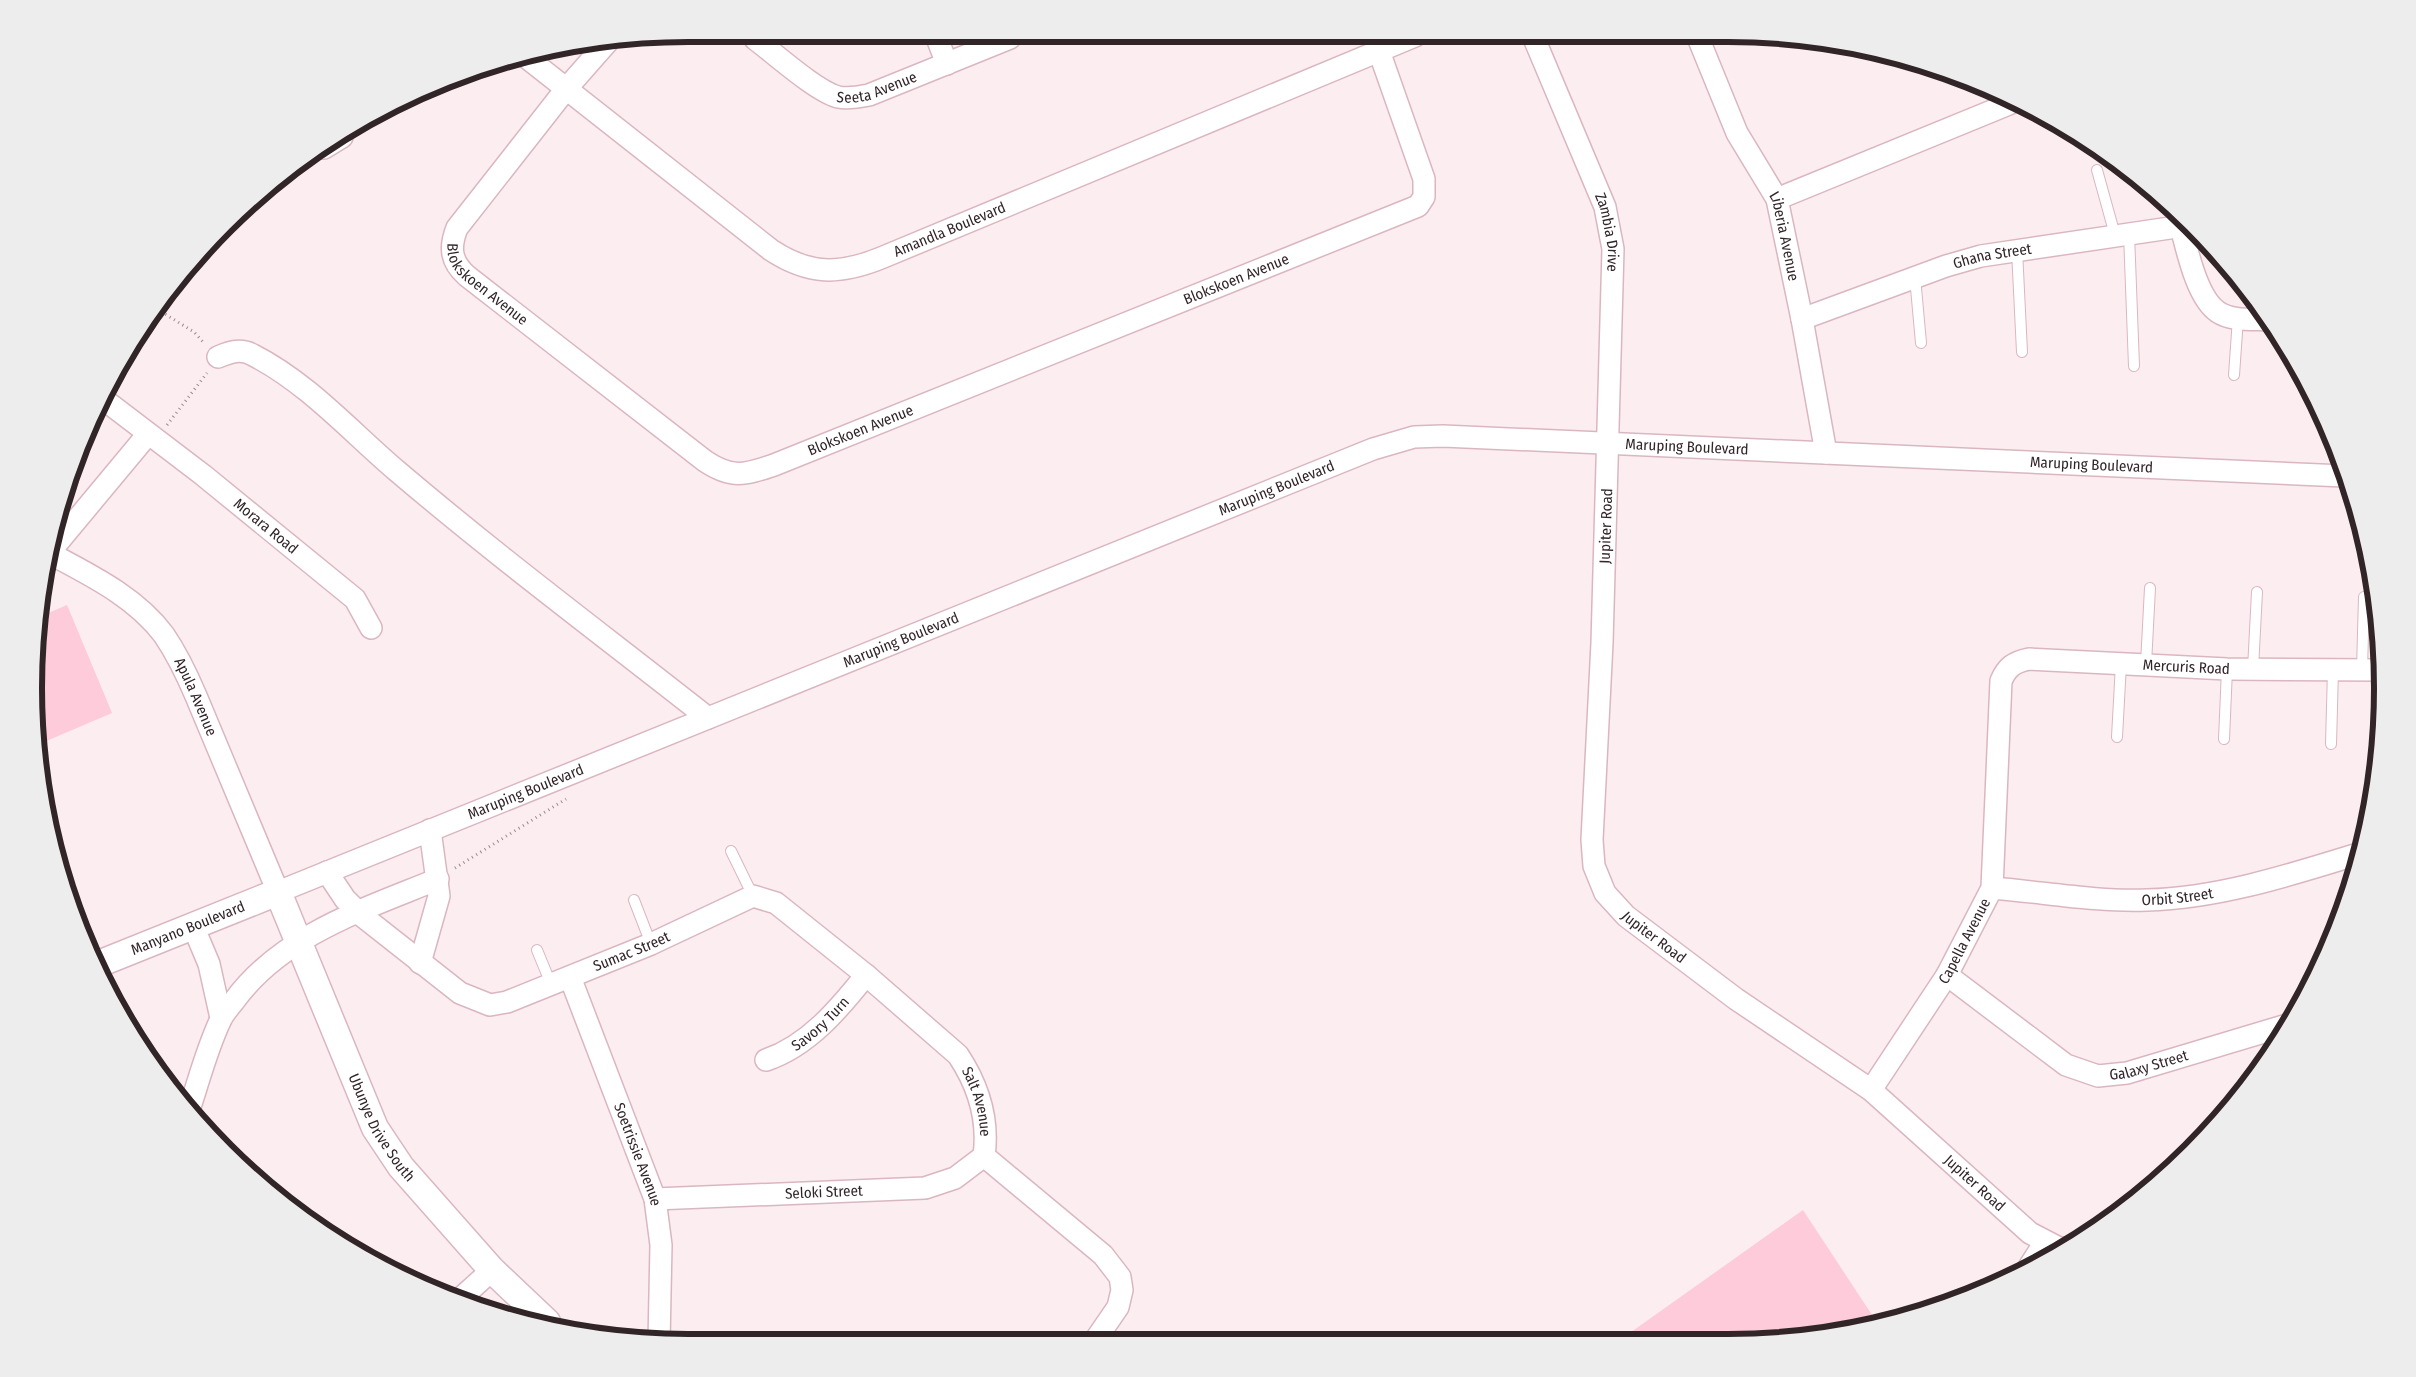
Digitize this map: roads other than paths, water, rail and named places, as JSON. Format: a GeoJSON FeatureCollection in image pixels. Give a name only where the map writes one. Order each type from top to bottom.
{"type":"FeatureCollection","features":[{"type":"Feature","properties":{"kind":"street","name":"Seeta Avenue"},"geometry":{"type":"LineString","coordinates":[[759,42],[819,87],[837,97],[869,95],[1000,42]]}},
{"type":"Feature","properties":{"kind":"street"},"geometry":{"type":"LineString","coordinates":[[939,42],[948,64]]}},
{"type":"Feature","properties":{"kind":"street","name":"Amandla Boulevard"},"geometry":{"type":"LineString","coordinates":[[532,62],[771,250],[800,266],[833,271],[867,264],[1401,42]]}},
{"type":"Feature","properties":{"kind":"street","name":"Zambia Drive"},"geometry":{"type":"LineString","coordinates":[[1535,42],[1604,207],[1611,233],[1614,273],[1609,443]]}},
{"type":"Feature","properties":{"kind":"street","name":"Liberia Avenue"},"geometry":{"type":"LineString","coordinates":[[1700,42],[1740,139],[1762,172],[1776,199],[1802,319],[1826,453]]}},
{"type":"Feature","properties":{"kind":"street","name":"Blokskoen Avenue"},"geometry":{"type":"LineString","coordinates":[[602,48],[566,89],[457,228],[452,240],[454,260],[459,269],[467,276],[705,461],[726,473],[736,475],[774,465],[1418,206],[1424,197],[1424,179],[1379,51]]}},
{"type":"Feature","properties":{"kind":"street"},"geometry":{"type":"LineString","coordinates":[[1776,199],[2006,106]]}},
{"type":"Feature","properties":{"kind":"street","name":"Ghana Street"},"geometry":{"type":"LineString","coordinates":[[1802,319],[1915,277],[1981,256],[2179,227]]}},
{"type":"Feature","properties":{"kind":"street"},"geometry":{"type":"LineString","coordinates":[[2189,237],[2202,290],[2218,312],[2238,318],[2257,319]]}},
{"type":"Feature","properties":{"kind":"street"},"geometry":{"type":"LineString","coordinates":[[218,357],[234,350],[252,354],[301,386],[397,471],[523,574],[708,718]]}},
{"type":"Feature","properties":{"kind":"street","name":"Morara Road"},"geometry":{"type":"LineString","coordinates":[[109,403],[203,475],[355,599],[371,628]]}},
{"type":"Feature","properties":{"kind":"street","name":"Maruping Boulevard"},"geometry":{"type":"LineString","coordinates":[[278,892],[1398,440],[1426,436],[2337,476]]}},
{"type":"Feature","properties":{"kind":"street"},"geometry":{"type":"LineString","coordinates":[[61,539],[152,437]]}},
{"type":"Feature","properties":{"kind":"street","name":"Jupiter Road"},"geometry":{"type":"LineString","coordinates":[[1609,443],[1602,653],[1592,840],[1594,866],[1605,893],[1626,916],[1653,939],[1736,999],[1871,1090],[2030,1233],[2055,1245]]}},
{"type":"Feature","properties":{"kind":"street","name":"Apula Avenue"},"geometry":{"type":"LineString","coordinates":[[56,556],[123,596],[146,615],[164,635],[182,664],[278,892]]}},
{"type":"Feature","properties":{"kind":"street","name":"Mercuris Road"},"geometry":{"type":"LineString","coordinates":[[2001,681],[2012,664],[2029,659],[2227,669],[2371,669]]}},
{"type":"Feature","properties":{"kind":"street","name":"Capella Avenue"},"geometry":{"type":"LineString","coordinates":[[1871,1090],[1947,975],[1992,888],[2001,681]]}},
{"type":"Feature","properties":{"kind":"street"},"geometry":{"type":"LineString","coordinates":[[420,963],[438,896],[438,879],[430,830]]}},
{"type":"Feature","properties":{"kind":"street","name":"Orbit Street"},"geometry":{"type":"LineString","coordinates":[[1992,888],[2122,899],[2166,899],[2238,888],[2351,856]]}},
{"type":"Feature","properties":{"kind":"street","name":"Sumac Street"},"geometry":{"type":"LineString","coordinates":[[327,872],[358,912],[420,963],[460,993],[476,1002],[490,1005],[507,1002],[651,944],[753,896]]}},
{"type":"Feature","properties":{"kind":"street"},"geometry":{"type":"LineString","coordinates":[[191,1100],[221,1018],[246,984],[269,962],[299,941],[358,912],[438,879]]}},
{"type":"Feature","properties":{"kind":"street","name":"Manyano Boulevard"},"geometry":{"type":"LineString","coordinates":[[104,962],[278,892]]}},
{"type":"Feature","properties":{"kind":"street","name":"Ubunye Drive South"},"geometry":{"type":"LineString","coordinates":[[278,892],[375,1128],[401,1167],[492,1270],[541,1317]]}},
{"type":"Feature","properties":{"kind":"street","name":"Salt Avenue"},"geometry":{"type":"LineString","coordinates":[[753,896],[776,903],[866,975],[947,1044],[967,1068],[981,1104],[985,1126],[984,1156],[1103,1254],[1117,1272],[1122,1290],[1118,1306],[1099,1334]]}},
{"type":"Feature","properties":{"kind":"street"},"geometry":{"type":"LineString","coordinates":[[193,926],[209,964],[221,1018]]}},
{"type":"Feature","properties":{"kind":"street","name":"Savory Turn"},"geometry":{"type":"LineString","coordinates":[[766,1060],[786,1053],[805,1039],[846,1000],[866,975]]}},
{"type":"Feature","properties":{"kind":"street","name":"Galaxy Street"},"geometry":{"type":"LineString","coordinates":[[1947,975],[2066,1065],[2098,1076],[2127,1073],[2277,1028]]}},
{"type":"Feature","properties":{"kind":"street","name":"Soetrissie Avenue"},"geometry":{"type":"LineString","coordinates":[[560,980],[654,1199],[661,1246],[659,1333]]}},
{"type":"Feature","properties":{"kind":"street","name":"Seloki Street"},"geometry":{"type":"LineString","coordinates":[[654,1199],[925,1188],[955,1178],[984,1156]]}},
{"type":"Feature","properties":{"kind":"street"},"geometry":{"type":"LineString","coordinates":[[465,1294],[492,1270]]}},
{"type":"Feature","properties":{"kind":"lane"},"geometry":{"type":"LineString","coordinates":[[2097,170],[2122,235],[2134,366]]}},
{"type":"Feature","properties":{"kind":"lane"},"geometry":{"type":"LineString","coordinates":[[2017,250],[2022,352]]}},
{"type":"Feature","properties":{"kind":"lane"},"geometry":{"type":"LineString","coordinates":[[1915,277],[1921,343]]}},
{"type":"Feature","properties":{"kind":"lane"},"geometry":{"type":"LineString","coordinates":[[2234,375],[2238,318]]}},
{"type":"Feature","properties":{"kind":"lane"},"geometry":{"type":"LineString","coordinates":[[2146,664],[2150,588]]}},
{"type":"Feature","properties":{"kind":"lane"},"geometry":{"type":"LineString","coordinates":[[2253,669],[2257,592]]}},
{"type":"Feature","properties":{"kind":"lane"},"geometry":{"type":"LineString","coordinates":[[2364,597],[2371,669]]}},
{"type":"Feature","properties":{"kind":"lane"},"geometry":{"type":"LineString","coordinates":[[2117,737],[2121,664]]}},
{"type":"Feature","properties":{"kind":"lane"},"geometry":{"type":"LineString","coordinates":[[2224,739],[2227,669]]}},
{"type":"Feature","properties":{"kind":"lane"},"geometry":{"type":"LineString","coordinates":[[2331,744],[2333,670]]}},
{"type":"Feature","properties":{"kind":"lane"},"geometry":{"type":"LineString","coordinates":[[731,851],[753,896]]}},
{"type":"Feature","properties":{"kind":"lane"},"geometry":{"type":"LineString","coordinates":[[634,900],[651,944]]}},
{"type":"Feature","properties":{"kind":"lane"},"geometry":{"type":"LineString","coordinates":[[537,950],[560,980]]}}]}
